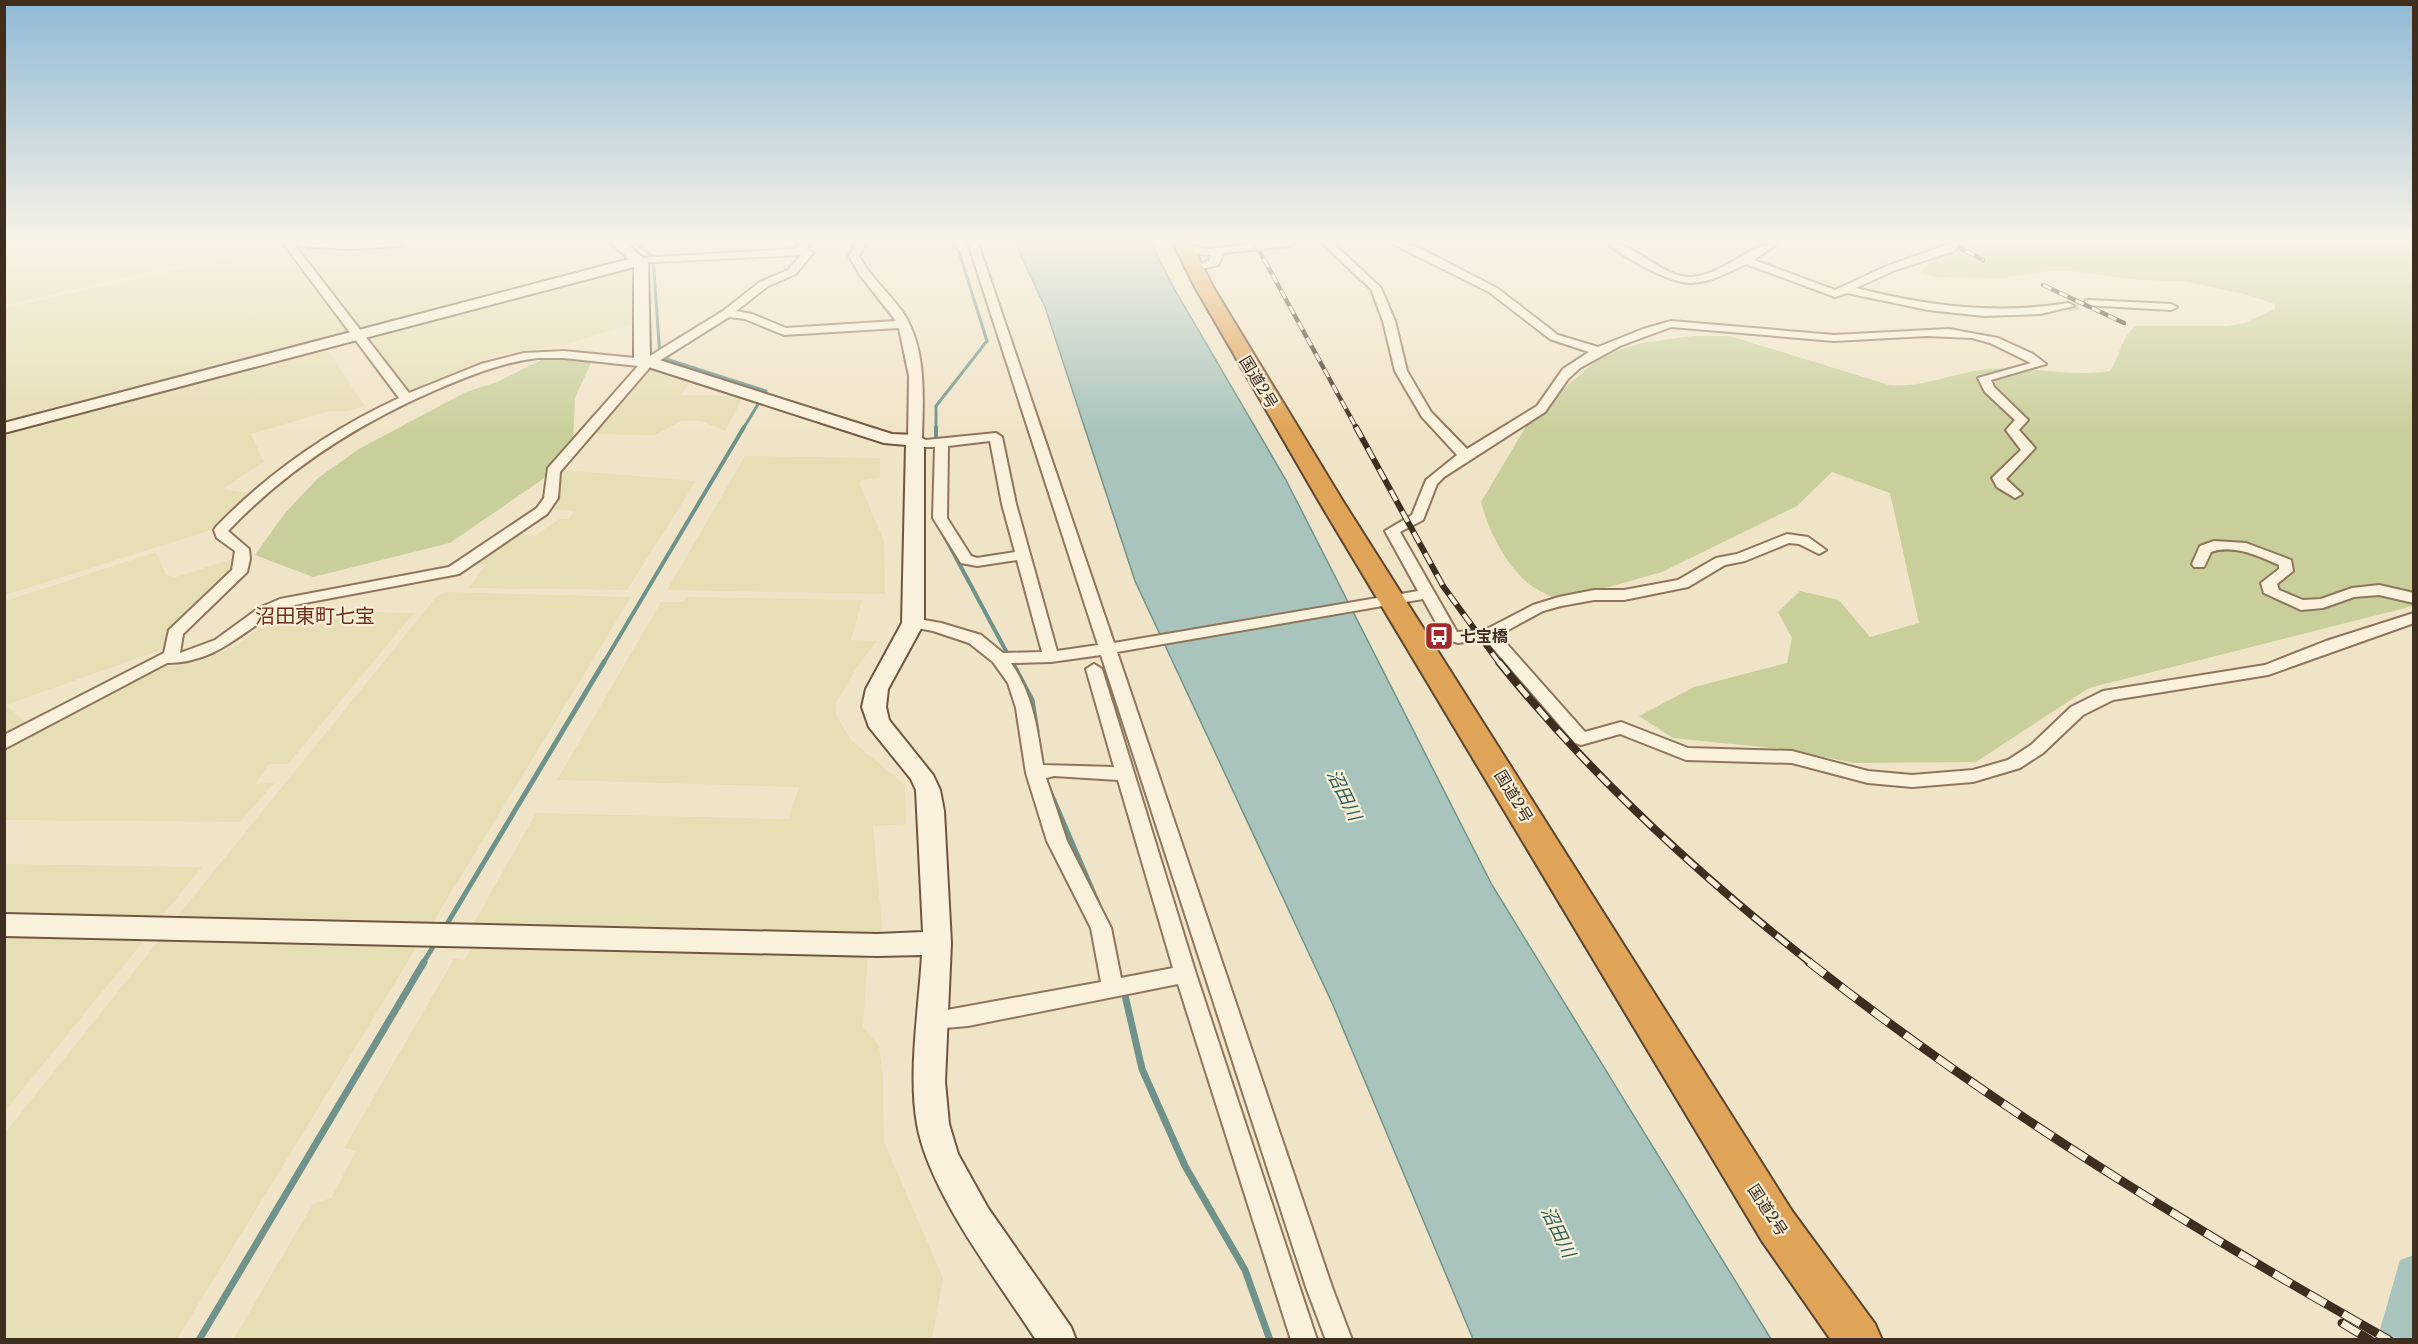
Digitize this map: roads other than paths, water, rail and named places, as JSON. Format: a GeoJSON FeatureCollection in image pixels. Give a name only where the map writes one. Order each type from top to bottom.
{"type":"FeatureCollection","features":[{"type":"Feature","properties":{"kind":"highway","name":"国道2号"},"geometry":{"type":"LineString","coordinates":[[1225,306],[1384,602],[1777,1226],[1859,1340]]}},
{"type":"Feature","properties":{"kind":"street"},"geometry":{"type":"LineString","coordinates":[[334,306],[404,396],[409,397]]}},
{"type":"Feature","properties":{"kind":"street"},"geometry":{"type":"LineString","coordinates":[[4,428],[469,306]]}},
{"type":"Feature","properties":{"kind":"street"},"geometry":{"type":"LineString","coordinates":[[642,306],[642,360],[647,363]]}},
{"type":"Feature","properties":{"kind":"street"},"geometry":{"type":"LineString","coordinates":[[4,743],[171,657],[181,658],[221,644],[265,611],[285,602],[454,571],[542,511],[551,498],[553,471],[647,363],[736,306]]}},
{"type":"Feature","properties":{"kind":"street"},"geometry":{"type":"LineString","coordinates":[[891,306],[898,313],[910,342],[916,374],[920,442],[913,623],[877,689],[874,707],[877,721],[910,759],[928,790],[931,811],[936,943],[930,1082],[933,1124],[942,1159],[976,1219],[1058,1340]]}},
{"type":"Feature","properties":{"kind":"street"},"geometry":{"type":"LineString","coordinates":[[994,306],[1111,648],[1319,1287],[1339,1340]]}},
{"type":"Feature","properties":{"kind":"street"},"geometry":{"type":"LineString","coordinates":[[1383,306],[1401,371],[1426,414],[1466,456]]}},
{"type":"Feature","properties":{"kind":"street"},"geometry":{"type":"LineString","coordinates":[[1513,306],[1554,337],[1600,352]]}},
{"type":"Feature","properties":{"kind":"street"},"geometry":{"type":"LineString","coordinates":[[1888,306],[1928,320],[1991,337],[2040,364],[1984,378],[1996,398],[2022,420],[2012,430],[2028,448],[2027,451],[1999,478],[2002,484],[2015,494]]}},
{"type":"Feature","properties":{"kind":"street"},"geometry":{"type":"LineString","coordinates":[[1820,550],[1803,540],[1787,538],[1740,558],[1721,561],[1683,584],[1624,595],[1594,595],[1559,602],[1538,608],[1489,634],[1458,638],[1451,636],[1392,531],[1418,517],[1432,482],[1446,468],[1542,408],[1557,382],[1570,369],[1600,352],[1657,327],[1671,324],[1844,338],[1928,320],[2036,313],[2068,306]]}},
{"type":"Feature","properties":{"kind":"street"},"geometry":{"type":"LineString","coordinates":[[2134,306],[2171,308]]}},
{"type":"Feature","properties":{"kind":"street"},"geometry":{"type":"LineString","coordinates":[[727,313],[748,316],[784,332],[903,324]]}},
{"type":"Feature","properties":{"kind":"street"},"geometry":{"type":"LineString","coordinates":[[171,657],[175,633],[239,572],[243,559],[242,549],[222,536],[221,531],[244,505],[285,471],[358,423],[409,397],[499,360],[551,354],[647,363],[890,440],[942,443],[996,437],[1009,504],[1051,657]]}},
{"type":"Feature","properties":{"kind":"street"},"geometry":{"type":"LineString","coordinates":[[942,443],[940,518],[966,560],[977,562],[1023,555]]}},
{"type":"Feature","properties":{"kind":"street"},"geometry":{"type":"LineString","coordinates":[[2199,564],[2205,549],[2214,544],[2234,546],[2269,555],[2286,563],[2286,571],[2269,583],[2272,593],[2301,605],[2322,603],[2352,593],[2379,590],[2414,598]]}},
{"type":"Feature","properties":{"kind":"street"},"geometry":{"type":"LineString","coordinates":[[999,658],[1051,657],[1426,594]]}},
{"type":"Feature","properties":{"kind":"street"},"geometry":{"type":"LineString","coordinates":[[1489,634],[1581,739],[1621,728],[1686,754],[1792,757],[1868,777],[1912,781],[1973,776],[2013,765],[2037,749],[2077,711],[2109,695],[2268,670],[2332,645],[2414,618]]}},
{"type":"Feature","properties":{"kind":"street"},"geometry":{"type":"LineString","coordinates":[[913,623],[935,626],[975,639],[999,658],[1016,682],[1025,708],[1035,773],[1057,841],[1101,928],[1113,988]]}},
{"type":"Feature","properties":{"kind":"street"},"geometry":{"type":"LineString","coordinates":[[1094,669],[1185,974],[1304,1340]]}},
{"type":"Feature","properties":{"kind":"street"},"geometry":{"type":"LineString","coordinates":[[1035,773],[1054,770],[1125,774]]}},
{"type":"Feature","properties":{"kind":"street"},"geometry":{"type":"LineString","coordinates":[[4,926],[877,945],[936,943]]}},
{"type":"Feature","properties":{"kind":"street"},"geometry":{"type":"LineString","coordinates":[[933,1020],[968,1017],[1185,974]]}},
{"type":"Feature","properties":{"kind":"water","name":"沼田川"},"geometry":{"type":"Polygon","coordinates":[[[1184,306],[1286,480],[1492,885],[1771,1339],[1473,1339],[1333,1005],[1135,581],[1045,307],[1184,306]]]}},
{"type":"Feature","properties":{"kind":"waterway"},"geometry":{"type":"LineString","coordinates":[[656,306],[660,357],[766,391],[743,429]]}},
{"type":"Feature","properties":{"kind":"waterway"},"geometry":{"type":"LineString","coordinates":[[936,444],[936,406],[987,341],[976,306]]}},
{"type":"Feature","properties":{"kind":"waterway"},"geometry":{"type":"LineString","coordinates":[[603,664],[744,427]]}},
{"type":"Feature","properties":{"kind":"waterway"},"geometry":{"type":"LineString","coordinates":[[939,526],[1013,664]]}},
{"type":"Feature","properties":{"kind":"waterway"},"geometry":{"type":"LineString","coordinates":[[444,929],[604,662]]}},
{"type":"Feature","properties":{"kind":"waterway"},"geometry":{"type":"LineString","coordinates":[[1012,662],[1032,700],[1037,731]]}},
{"type":"Feature","properties":{"kind":"waterway"},"geometry":{"type":"LineString","coordinates":[[1049,789],[1098,903]]}},
{"type":"Feature","properties":{"kind":"waterway"},"geometry":{"type":"LineString","coordinates":[[423,963],[436,942]]}},
{"type":"Feature","properties":{"kind":"waterway"},"geometry":{"type":"LineString","coordinates":[[199,1340],[424,962]]}},
{"type":"Feature","properties":{"kind":"waterway"},"geometry":{"type":"LineString","coordinates":[[1124,991],[1142,1069],[1185,1166],[1245,1270],[1270,1340]]}},
{"type":"Feature","properties":{"kind":"waterway"},"geometry":{"type":"LineString","coordinates":[[2397,1340],[2414,1274]]}},
{"type":"Feature","properties":{"kind":"railway"},"geometry":{"type":"LineString","coordinates":[[1289,306],[1357,429]]}},
{"type":"Feature","properties":{"kind":"railway"},"geometry":{"type":"LineString","coordinates":[[2087,306],[2124,323]]}},
{"type":"Feature","properties":{"kind":"railway"},"geometry":{"type":"LineString","coordinates":[[1356,427],[1443,586],[1500,664]]}},
{"type":"Feature","properties":{"kind":"railway"},"geometry":{"type":"LineString","coordinates":[[1499,662],[1570,744],[1646,822],[1727,894],[1811,963]]}},
{"type":"Feature","properties":{"kind":"railway"},"geometry":{"type":"LineString","coordinates":[[1809,962],[1948,1065],[2092,1162],[2239,1253],[2389,1340]]}},
{"type":"Feature","properties":{"kind":"railway"},"geometry":{"type":"LineString","coordinates":[[2342,1323],[2370,1340]]}},
{"type":"Feature","properties":{"kind":"place","name":"七宝橋"},"geometry":{"type":"Point","coordinates":[1439,636]}},
{"type":"Feature","properties":{"kind":"district","name":"沼田東町七宝"},"geometry":{"type":"Point","coordinates":[315,616]}}]}
